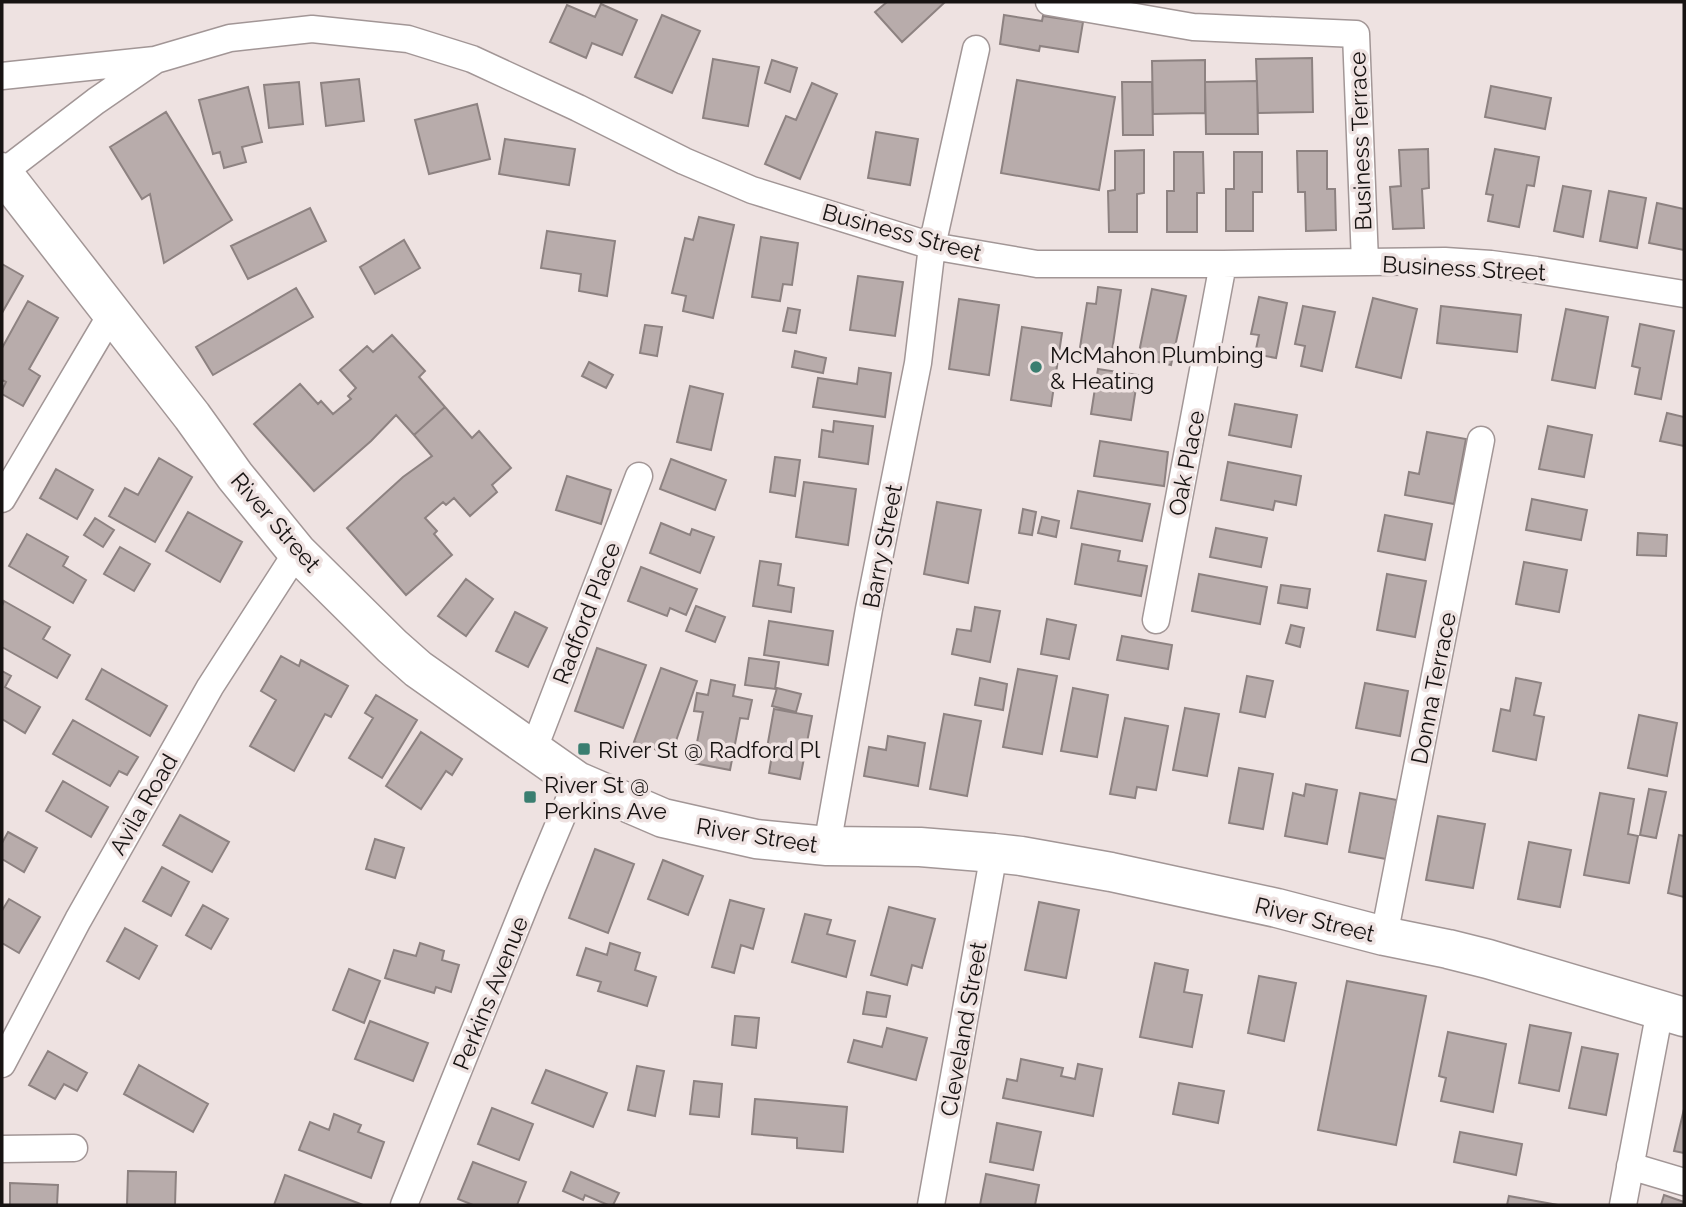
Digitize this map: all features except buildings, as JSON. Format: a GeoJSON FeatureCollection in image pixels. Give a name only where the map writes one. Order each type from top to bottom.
{"type":"FeatureCollection","features":[{"type":"Feature","properties":{"kind":"main road","name":"River Street"},"geometry":{"type":"LineString","coordinates":[[2,173],[191,416],[234,476],[297,552],[418,669],[577,781],[663,818],[757,839],[827,846],[920,847],[993,853],[1111,872],[1277,908],[1488,959],[1672,1014]]}},
{"type":"Feature","properties":{"kind":"street","name":"Business Terrace"},"geometry":{"type":"LineString","coordinates":[[1049,2],[1193,27],[1356,34],[1365,262]]}},
{"type":"Feature","properties":{"kind":"street","name":"Business Street"},"geometry":{"type":"LineString","coordinates":[[2,76],[155,60],[230,38],[312,29],[408,39],[472,59],[684,161],[752,190],[932,246],[1037,264],[1445,261],[1536,270],[1684,295]]}},
{"type":"Feature","properties":{"kind":"street"},"geometry":{"type":"LineString","coordinates":[[932,246],[976,49]]}},
{"type":"Feature","properties":{"kind":"street","name":"Business Street"},"geometry":{"type":"LineString","coordinates":[[2,173],[155,60]]}},
{"type":"Feature","properties":{"kind":"street","name":"Barry Street"},"geometry":{"type":"LineString","coordinates":[[827,846],[869,609],[918,363],[932,246]]}},
{"type":"Feature","properties":{"kind":"street","name":"Oak Place"},"geometry":{"type":"LineString","coordinates":[[1156,620],[1223,264]]}},
{"type":"Feature","properties":{"kind":"street"},"geometry":{"type":"LineString","coordinates":[[2,499],[112,313]]}},
{"type":"Feature","properties":{"kind":"street","name":"Donna Terrace"},"geometry":{"type":"LineString","coordinates":[[1384,936],[1481,440]]}},
{"type":"Feature","properties":{"kind":"street","name":"Radford Place"},"geometry":{"type":"LineString","coordinates":[[533,751],[639,476]]}},
{"type":"Feature","properties":{"kind":"street","name":"Avila Road"},"geometry":{"type":"LineString","coordinates":[[2,1064],[78,920],[210,687],[297,552]]}},
{"type":"Feature","properties":{"kind":"street","name":"Perkins Avenue"},"geometry":{"type":"LineString","coordinates":[[404,1205],[577,781]]}},
{"type":"Feature","properties":{"kind":"street","name":"Cleveland Street"},"geometry":{"type":"LineString","coordinates":[[931,1205],[993,853]]}},
{"type":"Feature","properties":{"kind":"street"},"geometry":{"type":"LineString","coordinates":[[1623,1205],[1630,1166],[1672,1014]]}},
{"type":"Feature","properties":{"kind":"street"},"geometry":{"type":"LineString","coordinates":[[2,1149],[74,1148]]}},
{"type":"Feature","properties":{"kind":"street"},"geometry":{"type":"LineString","coordinates":[[1630,1166],[1684,1182]]}},
{"type":"Feature","properties":{"kind":"place","name":"McMahon Plumbing & Heating"},"geometry":{"type":"Point","coordinates":[1036,367]}},
{"type":"Feature","properties":{"kind":"place","name":"River St @ Radford Pl"},"geometry":{"type":"Point","coordinates":[584,749]}},
{"type":"Feature","properties":{"kind":"place","name":"River St @ Perkins Ave"},"geometry":{"type":"Point","coordinates":[530,797]}}]}
